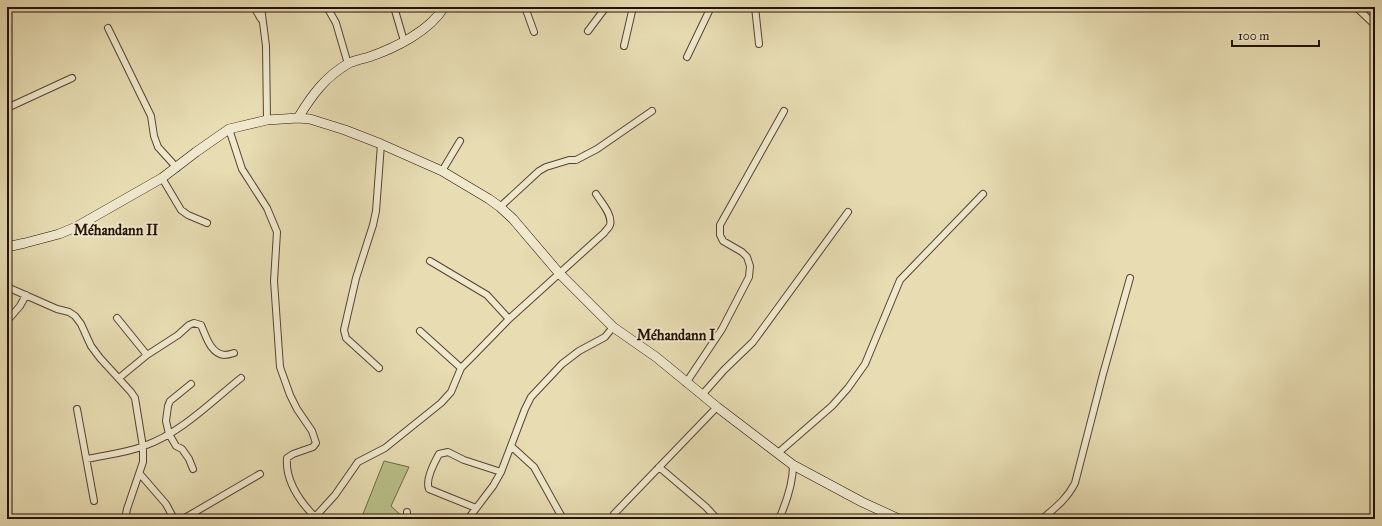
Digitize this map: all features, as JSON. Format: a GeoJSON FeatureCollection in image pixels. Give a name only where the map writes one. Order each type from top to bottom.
{"type":"FeatureCollection","features":[{"type":"Feature","properties":{"kind":"street"},"geometry":{"type":"LineString","coordinates":[[254,7],[262,21]]}},
{"type":"Feature","properties":{"kind":"street"},"geometry":{"type":"LineString","coordinates":[[261,7],[266,46],[267,120]]}},
{"type":"Feature","properties":{"kind":"street"},"geometry":{"type":"LineString","coordinates":[[326,7],[336,23],[348,64]]}},
{"type":"Feature","properties":{"kind":"street"},"geometry":{"type":"LineString","coordinates":[[394,7],[404,41]]}},
{"type":"Feature","properties":{"kind":"street"},"geometry":{"type":"LineString","coordinates":[[298,118],[315,91],[334,73],[356,60],[381,52],[412,38],[429,25],[444,7]]}},
{"type":"Feature","properties":{"kind":"street"},"geometry":{"type":"LineString","coordinates":[[525,7],[534,32]]}},
{"type":"Feature","properties":{"kind":"street"},"geometry":{"type":"LineString","coordinates":[[588,31],[606,7]]}},
{"type":"Feature","properties":{"kind":"street"},"geometry":{"type":"LineString","coordinates":[[624,46],[633,7]]}},
{"type":"Feature","properties":{"kind":"street"},"geometry":{"type":"LineString","coordinates":[[687,57],[711,7]]}},
{"type":"Feature","properties":{"kind":"street"},"geometry":{"type":"LineString","coordinates":[[755,7],[759,44]]}},
{"type":"Feature","properties":{"kind":"street"},"geometry":{"type":"LineString","coordinates":[[1356,7],[1375,25]]}},
{"type":"Feature","properties":{"kind":"street"},"geometry":{"type":"LineString","coordinates":[[108,28],[151,116],[154,136],[158,147],[177,168]]}},
{"type":"Feature","properties":{"kind":"street"},"geometry":{"type":"LineString","coordinates":[[7,108],[72,78]]}},
{"type":"Feature","properties":{"kind":"street"},"geometry":{"type":"LineString","coordinates":[[500,207],[539,171],[546,167],[569,160],[576,160],[597,149],[652,111]]}},
{"type":"Feature","properties":{"kind":"street"},"geometry":{"type":"LineString","coordinates":[[686,383],[722,329],[749,277],[750,266],[747,257],[742,252],[723,241],[720,235],[720,225],[784,111]]}},
{"type":"Feature","properties":{"kind":"street"},"geometry":{"type":"LineString","coordinates":[[7,247],[52,236],[76,227],[162,178],[229,129],[267,120],[298,118],[310,119],[382,144],[442,171],[489,199],[500,207],[531,238],[559,273],[612,327],[656,357],[686,383],[793,465],[862,502],[899,519]]}},
{"type":"Feature","properties":{"kind":"street"},"geometry":{"type":"LineString","coordinates":[[229,129],[242,169],[267,208],[277,232],[274,281],[280,367],[290,395],[297,409],[312,431],[316,443],[314,447],[292,454],[287,458],[286,464],[293,488],[299,500],[316,518],[335,495],[358,462],[385,448],[441,403],[451,392],[461,368],[509,318],[604,233],[610,226],[611,220],[596,194]]}},
{"type":"Feature","properties":{"kind":"street"},"geometry":{"type":"LineString","coordinates":[[442,171],[460,141]]}},
{"type":"Feature","properties":{"kind":"street"},"geometry":{"type":"LineString","coordinates":[[379,368],[346,338],[344,330],[356,278],[376,211],[382,144]]}},
{"type":"Feature","properties":{"kind":"street"},"geometry":{"type":"LineString","coordinates":[[162,178],[181,210],[188,215],[207,223]]}},
{"type":"Feature","properties":{"kind":"street"},"geometry":{"type":"LineString","coordinates":[[778,453],[832,406],[848,388],[865,364],[900,280],[983,194]]}},
{"type":"Feature","properties":{"kind":"street"},"geometry":{"type":"LineString","coordinates":[[702,395],[724,370],[753,342],[848,212]]}},
{"type":"Feature","properties":{"kind":"street"},"geometry":{"type":"LineString","coordinates":[[430,261],[487,295],[509,318]]}},
{"type":"Feature","properties":{"kind":"street"},"geometry":{"type":"LineString","coordinates":[[1042,519],[1063,501],[1075,483],[1103,374],[1130,278]]}},
{"type":"Feature","properties":{"kind":"street"},"geometry":{"type":"LineString","coordinates":[[7,287],[57,309],[69,312],[75,316],[81,324],[91,346],[135,398],[143,446],[143,462],[127,509],[126,519]]}},
{"type":"Feature","properties":{"kind":"street"},"geometry":{"type":"LineString","coordinates":[[7,322],[20,306],[26,295]]}},
{"type":"Feature","properties":{"kind":"street"},"geometry":{"type":"LineString","coordinates":[[117,318],[147,355]]}},
{"type":"Feature","properties":{"kind":"street"},"geometry":{"type":"LineString","coordinates":[[119,378],[147,355],[194,323],[201,325],[209,344],[216,352],[225,355],[234,353]]}},
{"type":"Feature","properties":{"kind":"street"},"geometry":{"type":"LineString","coordinates":[[468,519],[493,486],[501,472],[524,409],[531,397],[562,364],[579,351],[605,337],[612,327]]}},
{"type":"Feature","properties":{"kind":"street"},"geometry":{"type":"LineString","coordinates":[[420,331],[461,368]]}},
{"type":"Feature","properties":{"kind":"street"},"geometry":{"type":"LineString","coordinates":[[86,458],[143,446],[169,434],[193,417],[241,378]]}},
{"type":"Feature","properties":{"kind":"street"},"geometry":{"type":"LineString","coordinates":[[190,384],[170,400],[166,421],[169,434],[176,446],[182,449],[193,469]]}},
{"type":"Feature","properties":{"kind":"street"},"geometry":{"type":"LineString","coordinates":[[612,519],[614,514],[717,407]]}},
{"type":"Feature","properties":{"kind":"street"},"geometry":{"type":"LineString","coordinates":[[77,409],[94,501]]}},
{"type":"Feature","properties":{"kind":"street"},"geometry":{"type":"LineString","coordinates":[[511,446],[534,467],[563,519]]}},
{"type":"Feature","properties":{"kind":"street"},"geometry":{"type":"LineString","coordinates":[[476,508],[429,489],[427,486],[428,480],[438,454],[448,452],[464,460],[501,472]]}},
{"type":"Feature","properties":{"kind":"street"},"geometry":{"type":"LineString","coordinates":[[779,519],[790,491],[793,478],[793,465]]}},
{"type":"Feature","properties":{"kind":"street"},"geometry":{"type":"LineString","coordinates":[[659,467],[706,507],[717,519]]}},
{"type":"Feature","properties":{"kind":"street"},"geometry":{"type":"LineString","coordinates":[[140,474],[166,504],[174,519]]}},
{"type":"Feature","properties":{"kind":"street"},"geometry":{"type":"LineString","coordinates":[[183,519],[260,474]]}},
{"type":"Feature","properties":{"kind":"green space"},"geometry":{"type":"Polygon","coordinates":[[[384,461],[409,467],[391,506],[405,519],[361,519],[384,461]]]}},
{"type":"Feature","properties":{"kind":"district","name":"Méhandann II"},"geometry":{"type":"Point","coordinates":[116,230]}},
{"type":"Feature","properties":{"kind":"district","name":"Méhandann I"},"geometry":{"type":"Point","coordinates":[676,335]}}]}
